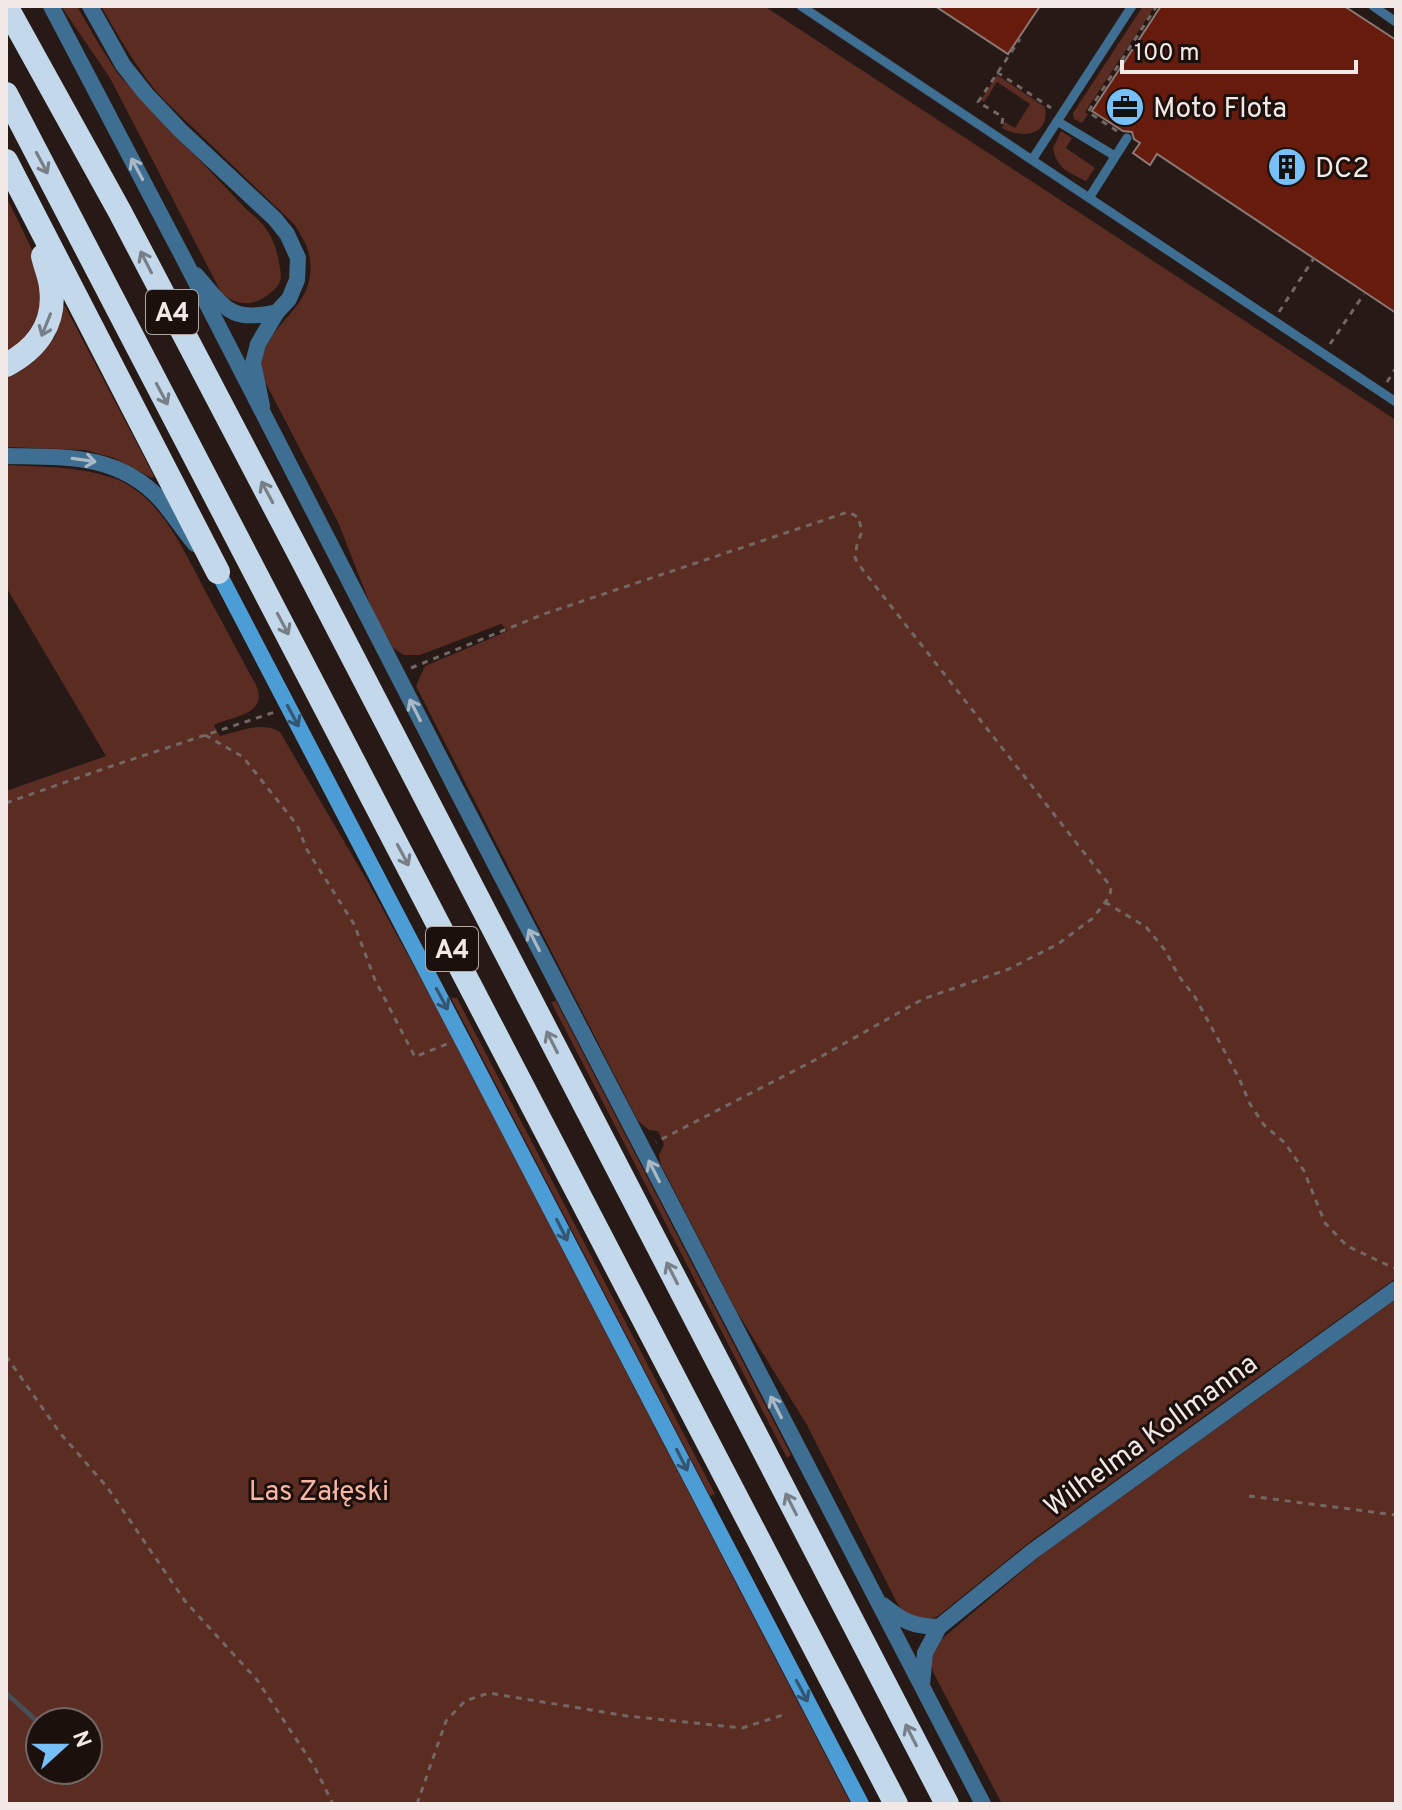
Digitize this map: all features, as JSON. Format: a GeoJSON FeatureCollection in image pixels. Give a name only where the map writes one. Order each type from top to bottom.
{"type":"FeatureCollection","features":[{"type":"Feature","properties":{"kind":"highway","name":"A4"},"geometry":{"type":"LineString","coordinates":[[6,6],[120,212],[303,561],[947,1804]]}},
{"type":"Feature","properties":{"kind":"highway"},"geometry":{"type":"LineString","coordinates":[[19,6],[38,65]]}},
{"type":"Feature","properties":{"kind":"highway","name":"A4"},"geometry":{"type":"LineString","coordinates":[[6,94],[896,1804]]}},
{"type":"Feature","properties":{"kind":"highway"},"geometry":{"type":"LineString","coordinates":[[6,161],[218,572]]}},
{"type":"Feature","properties":{"kind":"highway"},"geometry":{"type":"LineString","coordinates":[[6,365],[27,353],[39,340],[49,319],[52,289],[43,259],[38,222]]}},
{"type":"Feature","properties":{"kind":"main road"},"geometry":{"type":"LineString","coordinates":[[218,572],[861,1804]]}},
{"type":"Feature","properties":{"kind":"street"},"geometry":{"type":"LineString","coordinates":[[51,6],[983,1804]]}},
{"type":"Feature","properties":{"kind":"street"},"geometry":{"type":"LineString","coordinates":[[90,6],[123,65],[146,94],[275,219],[287,234],[298,258],[297,280],[289,299],[277,312],[258,344],[253,363],[264,416]]}},
{"type":"Feature","properties":{"kind":"street"},"geometry":{"type":"LineString","coordinates":[[186,263],[219,302],[237,315],[258,317],[277,312]]}},
{"type":"Feature","properties":{"kind":"street"},"geometry":{"type":"LineString","coordinates":[[6,456],[80,458],[100,462],[128,474],[162,501],[218,572]]}},
{"type":"Feature","properties":{"kind":"street","name":"Wilhelma Kollmanna"},"geometry":{"type":"LineString","coordinates":[[939,1627],[1033,1551],[1396,1289]]}},
{"type":"Feature","properties":{"kind":"street"},"geometry":{"type":"LineString","coordinates":[[877,1600],[901,1620],[914,1626],[939,1627],[925,1653],[922,1686]]}},
{"type":"Feature","properties":{"kind":"lane"},"geometry":{"type":"LineString","coordinates":[[801,6],[1396,402]]}},
{"type":"Feature","properties":{"kind":"lane"},"geometry":{"type":"LineString","coordinates":[[1032,160],[1056,116],[1132,6]]}},
{"type":"Feature","properties":{"kind":"lane"},"geometry":{"type":"LineString","coordinates":[[1373,6],[1396,22]]}},
{"type":"Feature","properties":{"kind":"lane"},"geometry":{"type":"LineString","coordinates":[[1056,116],[1115,156]]}},
{"type":"Feature","properties":{"kind":"lane"},"geometry":{"type":"LineString","coordinates":[[1089,198],[1127,138]]}},
{"type":"Feature","properties":{"kind":"path"},"geometry":{"type":"LineString","coordinates":[[1127,138],[1088,112],[1154,6]]}},
{"type":"Feature","properties":{"kind":"path"},"geometry":{"type":"LineString","coordinates":[[995,135],[1003,117],[978,102],[1020,39]]}},
{"type":"Feature","properties":{"kind":"path"},"geometry":{"type":"LineString","coordinates":[[997,72],[1056,116]]}},
{"type":"Feature","properties":{"kind":"path"},"geometry":{"type":"LineString","coordinates":[[1279,312],[1314,258]]}},
{"type":"Feature","properties":{"kind":"path"},"geometry":{"type":"LineString","coordinates":[[1330,345],[1364,294]]}},
{"type":"Feature","properties":{"kind":"path"},"geometry":{"type":"LineString","coordinates":[[1386,383],[1396,368]]}},
{"type":"Feature","properties":{"kind":"path"},"geometry":{"type":"LineString","coordinates":[[396,674],[544,614],[848,512],[858,517],[862,531],[855,558],[862,569],[1111,887],[1110,896],[1093,918],[1058,944],[1009,969],[923,999],[815,1060],[642,1149]]}},
{"type":"Feature","properties":{"kind":"path"},"geometry":{"type":"LineString","coordinates":[[6,803],[272,714],[287,706]]}},
{"type":"Feature","properties":{"kind":"path"},"geometry":{"type":"LineString","coordinates":[[205,735],[243,757],[297,825],[307,850],[354,924],[375,980],[415,1057],[451,1043]]}},
{"type":"Feature","properties":{"kind":"path"},"geometry":{"type":"LineString","coordinates":[[1105,902],[1146,927],[1165,950],[1178,975],[1195,997],[1250,1104],[1264,1125],[1285,1143],[1304,1171],[1325,1223],[1347,1246],[1396,1269]]}},
{"type":"Feature","properties":{"kind":"path"},"geometry":{"type":"LineString","coordinates":[[6,1356],[60,1433],[107,1487],[185,1601],[257,1680],[314,1766],[333,1804]]}},
{"type":"Feature","properties":{"kind":"path"},"geometry":{"type":"LineString","coordinates":[[1249,1496],[1396,1515]]}},
{"type":"Feature","properties":{"kind":"path"},"geometry":{"type":"LineString","coordinates":[[417,1804],[446,1721],[465,1701],[489,1693],[627,1716],[742,1728],[783,1715]]}},
{"type":"Feature","properties":{"kind":"green space"},"geometry":{"type":"Polygon","coordinates":[[[61,6],[77,6],[118,74],[265,227],[275,247],[281,274],[278,285],[268,295],[245,303],[222,294],[110,78],[61,6]]]}},
{"type":"Feature","properties":{"kind":"green space"},"geometry":{"type":"Polygon","coordinates":[[[101,6],[764,6],[1396,420],[1396,1278],[1031,1541],[938,1616],[917,1618],[903,1611],[807,1425],[737,1312],[661,1165],[659,1155],[664,1144],[658,1131],[649,1130],[638,1121],[416,686],[425,666],[508,631],[501,624],[420,655],[404,655],[393,648],[374,614],[338,522],[262,376],[268,343],[306,291],[310,274],[305,243],[295,225],[164,100],[122,43],[101,6]]]}},
{"type":"Feature","properties":{"kind":"green space"},"geometry":{"type":"Polygon","coordinates":[[[1143,6],[1153,9],[1085,112],[1088,114],[1082,123],[1074,119],[1073,113],[1143,6]]]}},
{"type":"Feature","properties":{"kind":"green space"},"geometry":{"type":"Polygon","coordinates":[[[997,75],[1045,107],[1045,117],[1039,129],[1026,134],[1002,128],[1005,122],[1015,128],[1030,104],[997,82],[984,102],[981,100],[997,75]]]}},
{"type":"Feature","properties":{"kind":"green space"},"geometry":{"type":"Polygon","coordinates":[[[1061,131],[1072,138],[1066,148],[1095,168],[1086,181],[1064,169],[1057,161],[1053,148],[1061,131]]]}},
{"type":"Feature","properties":{"kind":"green space"},"geometry":{"type":"Polygon","coordinates":[[[6,196],[40,266],[43,303],[30,334],[6,356],[6,196]]]}},
{"type":"Feature","properties":{"kind":"green space"},"geometry":{"type":"Polygon","coordinates":[[[63,306],[154,476],[152,478],[114,458],[85,450],[6,447],[6,376],[32,363],[55,337],[63,306]]]}},
{"type":"Feature","properties":{"kind":"green space","name":"Las Załęski"},"geometry":{"type":"Polygon","coordinates":[[[6,465],[75,469],[116,479],[147,500],[172,530],[259,695],[258,703],[247,713],[214,725],[220,736],[258,727],[280,732],[434,1003],[851,1804],[6,1804],[6,791],[106,756],[6,587],[6,465]]]}},
{"type":"Feature","properties":{"kind":"green space"},"geometry":{"type":"Polygon","coordinates":[[[451,998],[457,998],[715,1494],[710,1496],[451,998]]]}},
{"type":"Feature","properties":{"kind":"green space"},"geometry":{"type":"Polygon","coordinates":[[[556,1001],[791,1455],[787,1458],[551,1002],[556,1001]]]}},
{"type":"Feature","properties":{"kind":"green space"},"geometry":{"type":"Polygon","coordinates":[[[1396,1299],[1396,1804],[1002,1804],[933,1672],[930,1659],[937,1643],[1041,1555],[1396,1299]]]}},
{"type":"Feature","properties":{"kind":"building"},"geometry":{"type":"Polygon","coordinates":[[[935,6],[1040,6],[1008,54],[935,6]]]}},
{"type":"Feature","properties":{"kind":"building","name":"DC2"},"geometry":{"type":"Polygon","coordinates":[[[1161,6],[1344,6],[1396,40],[1396,313],[1157,154],[1150,165],[1133,153],[1140,143],[1134,139],[1132,132],[1123,131],[1092,111],[1161,6]]]}},
{"type":"Feature","properties":{"kind":"waterway"},"geometry":{"type":"LineString","coordinates":[[6,1693],[24,1709]]}},
{"type":"Feature","properties":{"kind":"place","name":"Moto Flota"},"geometry":{"type":"Point","coordinates":[1125,107]}},
{"type":"Feature","properties":{"kind":"place","name":"DC2"},"geometry":{"type":"Point","coordinates":[1287,167]}}]}
